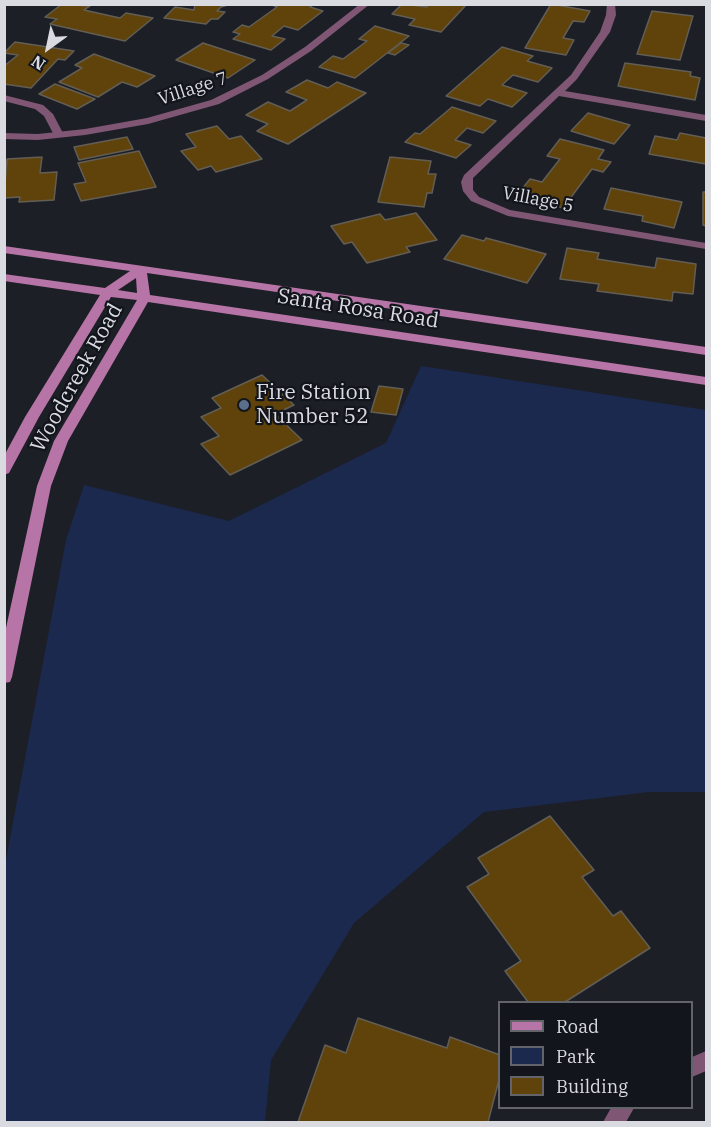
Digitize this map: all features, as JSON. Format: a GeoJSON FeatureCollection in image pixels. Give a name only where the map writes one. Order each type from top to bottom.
{"type":"FeatureCollection","features":[{"type":"Feature","properties":{"kind":"main road","name":"Santa Rosa Road"},"geometry":{"type":"LineString","coordinates":[[4,249],[706,351]]}},
{"type":"Feature","properties":{"kind":"main road","name":"Woodcreek Road"},"geometry":{"type":"LineString","coordinates":[[4,677],[44,486],[61,441],[144,298],[141,269],[108,292],[6,462]]}},
{"type":"Feature","properties":{"kind":"main road","name":"Santa Rosa Road"},"geometry":{"type":"LineString","coordinates":[[4,277],[706,381]]}},
{"type":"Feature","properties":{"kind":"street","name":"Village 7"},"geometry":{"type":"LineString","coordinates":[[4,136],[59,135],[148,121],[223,99],[265,77],[308,49],[366,4]]}},
{"type":"Feature","properties":{"kind":"street","name":"Village 5"},"geometry":{"type":"LineString","coordinates":[[611,4],[611,15],[605,32],[574,77],[468,177],[466,182],[468,191],[475,199],[508,213],[706,246]]}},
{"type":"Feature","properties":{"kind":"street"},"geometry":{"type":"LineString","coordinates":[[558,93],[706,118]]}},
{"type":"Feature","properties":{"kind":"street"},"geometry":{"type":"LineString","coordinates":[[4,98],[39,107],[48,114],[59,135]]}},
{"type":"Feature","properties":{"kind":"street"},"geometry":{"type":"LineString","coordinates":[[613,1122],[623,1109]]}},
{"type":"Feature","properties":{"kind":"green space"},"geometry":{"type":"Polygon","coordinates":[[[421,366],[706,410],[706,792],[649,792],[484,812],[354,923],[271,1060],[265,1122],[5,1122],[5,865],[66,540],[84,485],[229,521],[386,443],[421,366]]]}},
{"type":"Feature","properties":{"kind":"building"},"geometry":{"type":"Polygon","coordinates":[[[62,4],[90,6],[84,10],[120,18],[126,13],[153,18],[125,41],[50,24],[57,19],[45,17],[62,4]]]}},
{"type":"Feature","properties":{"kind":"building"},"geometry":{"type":"Polygon","coordinates":[[[195,4],[231,4],[221,7],[217,11],[225,12],[218,19],[211,19],[206,24],[164,18],[175,7],[194,10],[195,4]]]}},
{"type":"Feature","properties":{"kind":"building"},"geometry":{"type":"Polygon","coordinates":[[[270,4],[314,4],[310,7],[323,11],[298,30],[284,26],[272,36],[285,39],[271,50],[233,39],[240,34],[233,32],[242,25],[249,27],[277,7],[270,4]]]}},
{"type":"Feature","properties":{"kind":"building"},"geometry":{"type":"Polygon","coordinates":[[[402,4],[427,7],[429,4],[467,4],[441,32],[409,25],[415,19],[392,14],[402,4]]]}},
{"type":"Feature","properties":{"kind":"building"},"geometry":{"type":"Polygon","coordinates":[[[551,4],[590,11],[584,22],[573,21],[563,38],[574,40],[566,55],[525,48],[551,4]]]}},
{"type":"Feature","properties":{"kind":"building"},"geometry":{"type":"Polygon","coordinates":[[[652,11],[693,16],[680,60],[637,54],[652,11]]]}},
{"type":"Feature","properties":{"kind":"building"},"geometry":{"type":"Polygon","coordinates":[[[375,26],[409,36],[355,78],[319,67],[333,56],[343,59],[367,41],[359,39],[375,26]]]}},
{"type":"Feature","properties":{"kind":"building"},"geometry":{"type":"Polygon","coordinates":[[[15,42],[74,51],[65,60],[58,59],[31,88],[4,84],[4,66],[18,55],[4,53],[15,42]]]}},
{"type":"Feature","properties":{"kind":"building"},"geometry":{"type":"Polygon","coordinates":[[[203,43],[255,60],[228,78],[176,60],[203,43]]]}},
{"type":"Feature","properties":{"kind":"building"},"geometry":{"type":"Polygon","coordinates":[[[401,43],[409,45],[395,55],[388,53],[401,43]]]}},
{"type":"Feature","properties":{"kind":"building"},"geometry":{"type":"Polygon","coordinates":[[[502,47],[533,56],[527,61],[552,68],[538,82],[513,75],[502,85],[527,93],[512,107],[488,99],[480,106],[446,96],[502,47]]]}},
{"type":"Feature","properties":{"kind":"building"},"geometry":{"type":"Polygon","coordinates":[[[94,54],[155,76],[137,87],[122,82],[98,97],[59,82],[82,68],[75,65],[94,54]]]}},
{"type":"Feature","properties":{"kind":"building"},"geometry":{"type":"Polygon","coordinates":[[[625,63],[691,72],[690,76],[700,78],[695,100],[618,86],[625,63]]]}},
{"type":"Feature","properties":{"kind":"building"},"geometry":{"type":"Polygon","coordinates":[[[307,80],[328,88],[337,82],[366,93],[288,144],[257,131],[268,124],[246,115],[268,102],[290,111],[307,100],[286,92],[307,80]]]}},
{"type":"Feature","properties":{"kind":"building"},"geometry":{"type":"Polygon","coordinates":[[[55,84],[95,99],[77,109],[39,94],[55,84]]]}},
{"type":"Feature","properties":{"kind":"building"},"geometry":{"type":"Polygon","coordinates":[[[452,107],[496,121],[483,133],[467,128],[455,140],[471,145],[456,158],[405,142],[415,133],[420,134],[452,107]]]}},
{"type":"Feature","properties":{"kind":"building"},"geometry":{"type":"Polygon","coordinates":[[[588,113],[630,125],[614,144],[571,131],[588,113]]]}},
{"type":"Feature","properties":{"kind":"building"},"geometry":{"type":"Polygon","coordinates":[[[217,126],[229,139],[241,136],[262,159],[216,172],[211,166],[198,170],[181,151],[196,147],[186,134],[217,126]]]}},
{"type":"Feature","properties":{"kind":"building"},"geometry":{"type":"Polygon","coordinates":[[[680,133],[706,138],[706,164],[649,154],[655,136],[677,140],[680,133]]]}},
{"type":"Feature","properties":{"kind":"building"},"geometry":{"type":"Polygon","coordinates":[[[127,137],[133,149],[79,160],[74,147],[127,137]]]}},
{"type":"Feature","properties":{"kind":"building"},"geometry":{"type":"Polygon","coordinates":[[[560,139],[604,150],[598,159],[611,162],[603,172],[592,169],[563,208],[517,195],[530,179],[542,182],[560,159],[547,156],[560,139]]]}},
{"type":"Feature","properties":{"kind":"building"},"geometry":{"type":"Polygon","coordinates":[[[139,151],[156,187],[81,201],[74,184],[86,182],[78,163],[139,151]]]}},
{"type":"Feature","properties":{"kind":"building"},"geometry":{"type":"Polygon","coordinates":[[[42,157],[40,173],[57,172],[54,200],[19,202],[20,197],[4,198],[7,159],[42,157]]]}},
{"type":"Feature","properties":{"kind":"building"},"geometry":{"type":"Polygon","coordinates":[[[390,157],[431,161],[428,174],[436,174],[432,193],[427,193],[424,207],[378,202],[390,157]]]}},
{"type":"Feature","properties":{"kind":"building"},"geometry":{"type":"Polygon","coordinates":[[[611,188],[682,202],[674,228],[642,221],[643,216],[604,209],[611,188]]]}},
{"type":"Feature","properties":{"kind":"building"},"geometry":{"type":"Polygon","coordinates":[[[703,192],[706,192],[706,226],[703,225],[703,192]]]}},
{"type":"Feature","properties":{"kind":"building"},"geometry":{"type":"Polygon","coordinates":[[[416,213],[437,240],[406,247],[410,252],[367,263],[352,242],[344,244],[331,226],[380,214],[385,220],[416,213]]]}},
{"type":"Feature","properties":{"kind":"building"},"geometry":{"type":"Polygon","coordinates":[[[462,235],[484,241],[486,238],[546,254],[527,283],[444,259],[462,235]]]}},
{"type":"Feature","properties":{"kind":"building"},"geometry":{"type":"Polygon","coordinates":[[[567,248],[599,253],[597,259],[655,268],[657,258],[696,264],[693,294],[673,292],[672,301],[597,291],[599,284],[560,279],[567,248]]]}},
{"type":"Feature","properties":{"kind":"building"},"geometry":{"type":"Polygon","coordinates":[[[262,375],[294,405],[275,414],[302,440],[230,475],[201,444],[219,436],[201,417],[221,408],[212,398],[262,375]]]}},
{"type":"Feature","properties":{"kind":"building"},"geometry":{"type":"Polygon","coordinates":[[[379,386],[403,389],[396,415],[371,412],[379,386]]]}},
{"type":"Feature","properties":{"kind":"building"},"geometry":{"type":"Polygon","coordinates":[[[550,816],[594,870],[582,877],[613,916],[621,911],[650,948],[567,1001],[527,1001],[505,971],[521,961],[467,887],[489,874],[478,858],[550,816]]]}},
{"type":"Feature","properties":{"kind":"building"},"geometry":{"type":"Polygon","coordinates":[[[358,1018],[447,1048],[450,1037],[498,1054],[498,1084],[488,1122],[298,1122],[325,1045],[346,1053],[358,1018]]]}},
{"type":"Feature","properties":{"kind":"place","name":"Fire Station Number 52"},"geometry":{"type":"Point","coordinates":[244,405]}}]}
